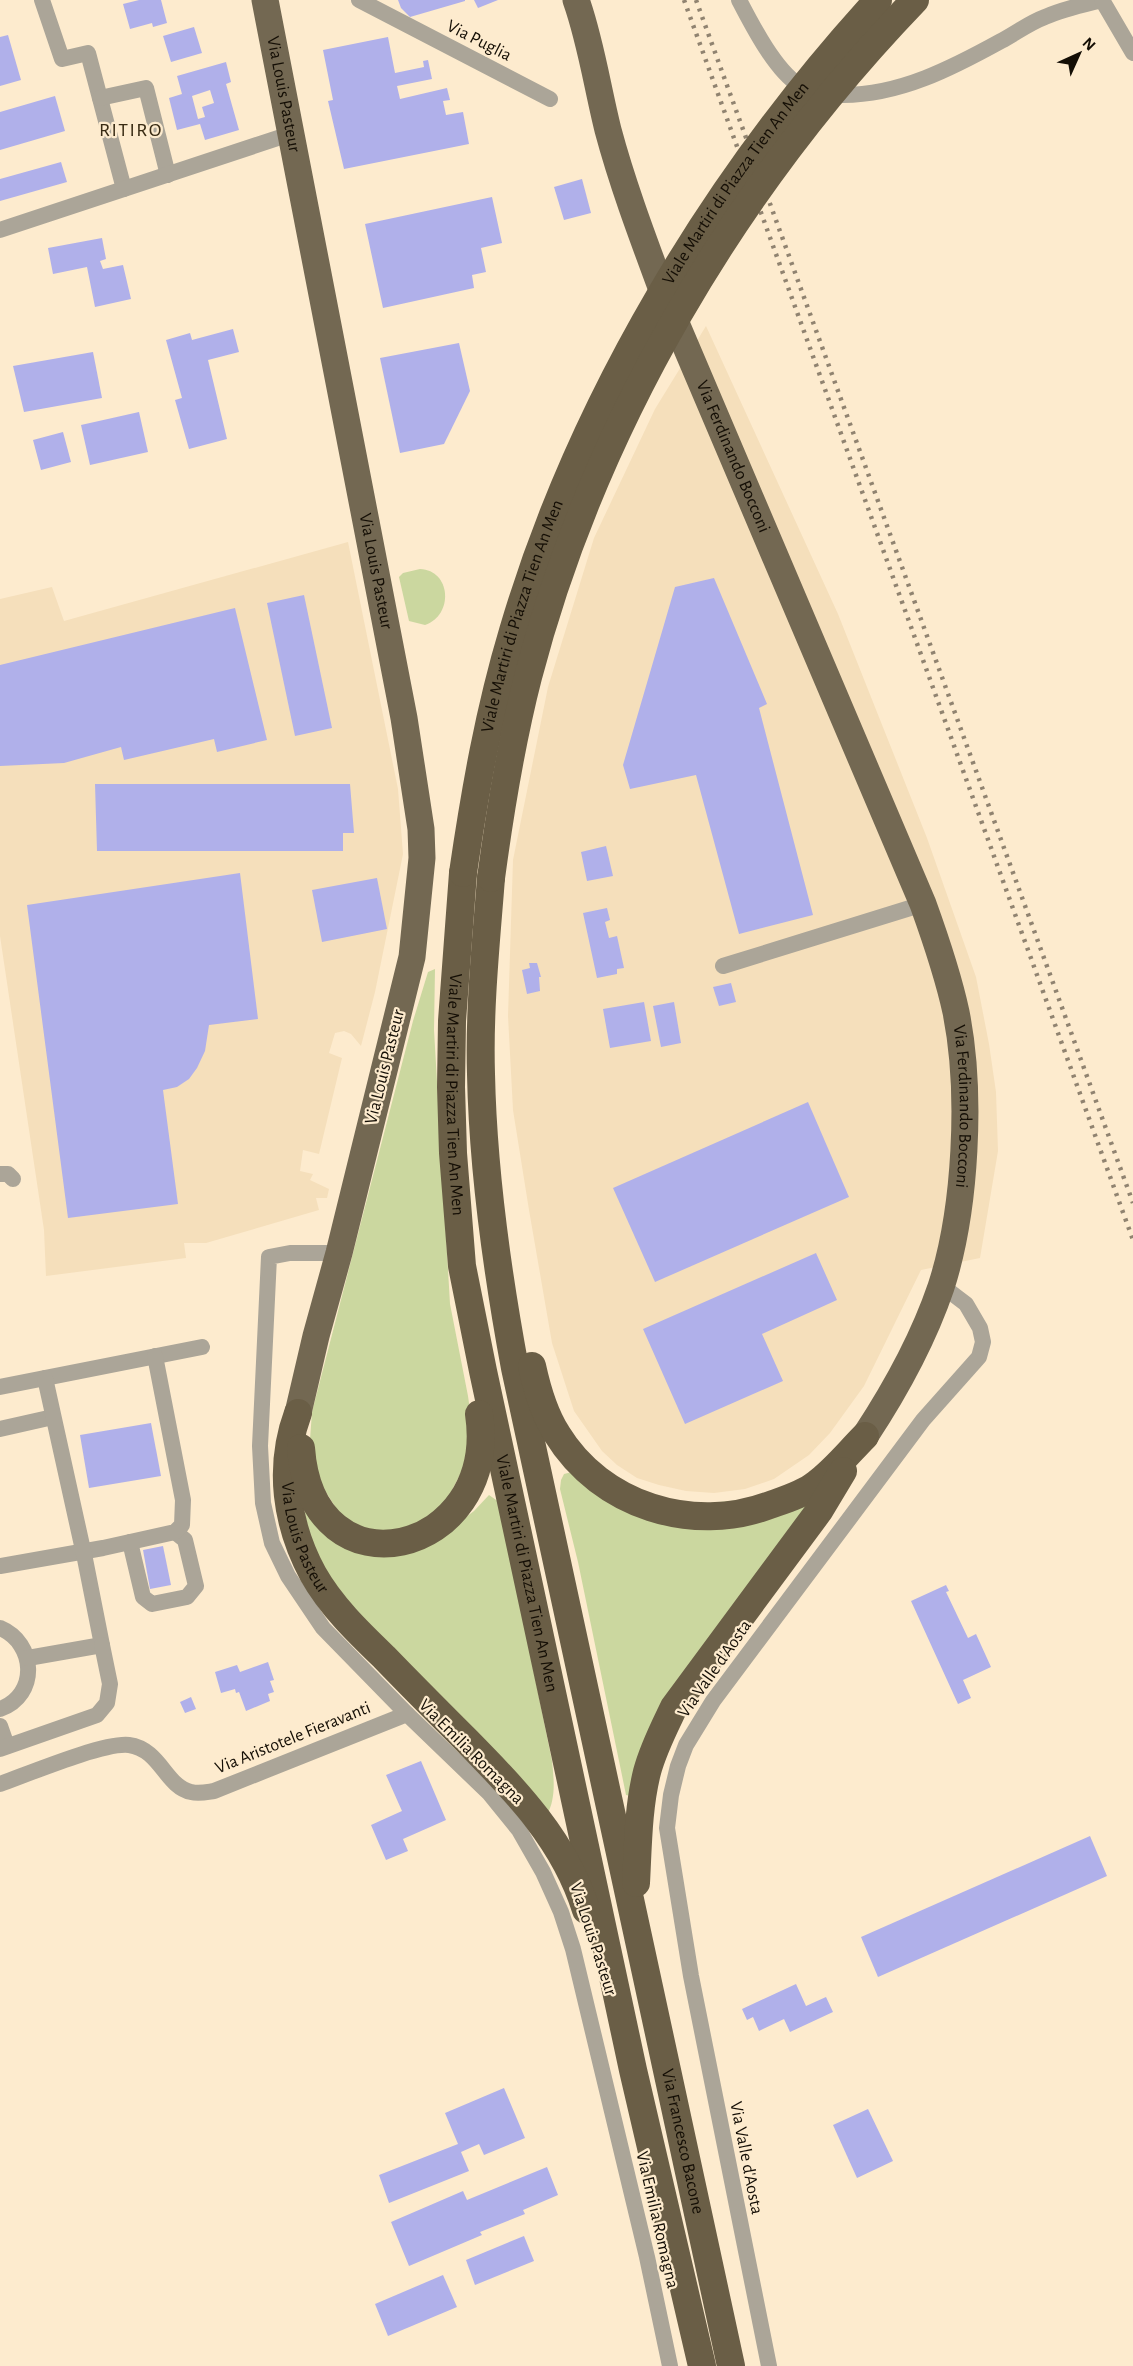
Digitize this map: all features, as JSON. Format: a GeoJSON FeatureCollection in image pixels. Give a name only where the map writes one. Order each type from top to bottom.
{"type":"FeatureCollection","features":[{"type":"Feature","properties":{"kind":"highway","name":"Viale Martiri di Piazza Tien An Men"},"geometry":{"type":"LineString","coordinates":[[634,1915],[514,1368],[498,1266],[482,1120],[477,777],[500,678],[527,586],[566,481],[629,352],[671,276],[722,195],[782,114],[878,0]]}},
{"type":"Feature","properties":{"kind":"highway","name":"Viale Martiri di Piazza Tien An Men"},"geometry":{"type":"LineString","coordinates":[[625,2029],[485,1383],[462,1266],[453,1153],[452,1021],[477,875],[506,778],[528,676],[568,550],[615,438],[685,304],[762,185],[800,131],[879,37],[915,0]]}},
{"type":"Feature","properties":{"kind":"highway"},"geometry":{"type":"LineString","coordinates":[[487,1171],[508,1241],[528,1350],[545,1411],[557,1434],[573,1456],[611,1487],[647,1506],[678,1515],[728,1516],[748,1513],[815,1485],[865,1436]]}},
{"type":"Feature","properties":{"kind":"highway"},"geometry":{"type":"LineString","coordinates":[[298,1413],[304,1477],[320,1510],[341,1530],[371,1543],[386,1545],[404,1542],[437,1527],[453,1513],[476,1476],[480,1454],[481,1426],[462,1316],[462,1266]]}},
{"type":"Feature","properties":{"kind":"highway","name":"Via Louis Pasteur"},"geometry":{"type":"LineString","coordinates":[[298,1413],[290,1436],[288,1500],[302,1551],[314,1576],[350,1623],[506,1780],[551,1836],[585,1906],[605,1982],[625,2029]]}},
{"type":"Feature","properties":{"kind":"highway"},"geometry":{"type":"LineString","coordinates":[[634,1915],[641,1803],[647,1771],[660,1736],[674,1707],[819,1511],[865,1436]]}},
{"type":"Feature","properties":{"kind":"highway","name":"Via Francesco Bacone"},"geometry":{"type":"LineString","coordinates":[[634,1915],[731,2366]]}},
{"type":"Feature","properties":{"kind":"highway","name":"Via Francesco Bacone"},"geometry":{"type":"LineString","coordinates":[[625,2029],[702,2366]]}},
{"type":"Feature","properties":{"kind":"main road","name":"Via Louis Pasteur"},"geometry":{"type":"LineString","coordinates":[[265,0],[404,718],[421,829],[422,858],[412,957],[298,1413]]}},
{"type":"Feature","properties":{"kind":"main road","name":"Via Ferdinando Bocconi"},"geometry":{"type":"LineString","coordinates":[[576,0],[587,35],[611,140],[633,213],[664,295],[923,904],[946,970],[956,1014],[963,1059],[965,1098],[960,1197],[941,1285],[901,1378],[865,1436]]}},
{"type":"Feature","properties":{"kind":"street"},"geometry":{"type":"LineString","coordinates":[[42,0],[62,59],[88,53],[124,189]]}},
{"type":"Feature","properties":{"kind":"street","name":"Via Puglia"},"geometry":{"type":"LineString","coordinates":[[359,0],[550,99]]}},
{"type":"Feature","properties":{"kind":"street"},"geometry":{"type":"LineString","coordinates":[[739,0],[787,75],[800,86],[818,93],[863,95],[905,86],[942,72],[1043,17],[1102,0],[1133,53]]}},
{"type":"Feature","properties":{"kind":"street"},"geometry":{"type":"LineString","coordinates":[[99,98],[146,88],[168,175]]}},
{"type":"Feature","properties":{"kind":"street"},"geometry":{"type":"LineString","coordinates":[[0,230],[290,134]]}},
{"type":"Feature","properties":{"kind":"street"},"geometry":{"type":"LineString","coordinates":[[723,966],[923,904]]}},
{"type":"Feature","properties":{"kind":"street","name":"Via Emilia Romagna"},"geometry":{"type":"LineString","coordinates":[[339,1253],[290,1253],[269,1257],[260,1446],[264,1503],[272,1543],[288,1576],[323,1628],[489,1793],[519,1830],[543,1872],[561,1912],[581,1983],[647,2257],[670,2366]]}},
{"type":"Feature","properties":{"kind":"street","name":"Via Valle d'Aosta"},"geometry":{"type":"LineString","coordinates":[[769,2366],[678,1902],[667,1828],[671,1796],[686,1745],[713,1701],[923,1420],[979,1357],[983,1342],[980,1328],[966,1304],[941,1285]]}},
{"type":"Feature","properties":{"kind":"street"},"geometry":{"type":"LineString","coordinates":[[0,1387],[202,1347]]}},
{"type":"Feature","properties":{"kind":"street"},"geometry":{"type":"LineString","coordinates":[[0,1566],[175,1532],[182,1525],[183,1500],[155,1356]]}},
{"type":"Feature","properties":{"kind":"street"},"geometry":{"type":"LineString","coordinates":[[0,1726],[3,1748],[97,1715],[107,1703],[110,1684],[84,1551],[45,1378]]}},
{"type":"Feature","properties":{"kind":"street"},"geometry":{"type":"LineString","coordinates":[[0,1428],[53,1417]]}},
{"type":"Feature","properties":{"kind":"street"},"geometry":{"type":"LineString","coordinates":[[130,1542],[143,1597],[152,1604],[187,1597],[196,1586],[185,1540],[175,1532]]}},
{"type":"Feature","properties":{"kind":"street"},"geometry":{"type":"LineString","coordinates":[[0,1628],[14,1635],[23,1646],[28,1659],[28,1681],[23,1691],[16,1700],[0,1709]]}},
{"type":"Feature","properties":{"kind":"street"},"geometry":{"type":"LineString","coordinates":[[28,1659],[102,1646]]}},
{"type":"Feature","properties":{"kind":"street","name":"Via Aristotele Fieravanti"},"geometry":{"type":"LineString","coordinates":[[0,1784],[97,1751],[130,1745],[155,1758],[184,1789],[191,1792],[214,1791],[407,1714]]}},
{"type":"Feature","properties":{"kind":"shaded area"},"geometry":{"type":"Polygon","coordinates":[[[706,326],[838,614],[927,838],[976,977],[996,1092],[998,1151],[980,1258],[921,1270],[864,1386],[830,1433],[809,1455],[774,1479],[745,1489],[714,1493],[686,1491],[637,1478],[617,1465],[602,1451],[574,1411],[552,1343],[529,1210],[513,1110],[508,1016],[513,860],[548,687],[594,538],[655,409],[706,326]]]}},
{"type":"Feature","properties":{"kind":"shaded area"},"geometry":{"type":"Polygon","coordinates":[[[348,542],[398,789],[403,854],[375,992],[361,1046],[351,1034],[344,1031],[335,1033],[329,1053],[342,1058],[319,1154],[303,1150],[300,1171],[313,1174],[310,1180],[329,1189],[327,1198],[316,1198],[319,1210],[206,1243],[184,1243],[186,1258],[46,1276],[44,1230],[0,936],[0,599],[52,587],[64,621],[348,542]]]}},
{"type":"Feature","properties":{"kind":"green space"},"geometry":{"type":"Polygon","coordinates":[[[420,569],[430,571],[438,577],[445,594],[441,612],[425,625],[409,621],[399,577],[403,573],[420,569]]]}},
{"type":"Feature","properties":{"kind":"green space"},"geometry":{"type":"Polygon","coordinates":[[[435,969],[434,1030],[450,1304],[475,1446],[440,1513],[390,1536],[344,1521],[311,1468],[309,1453],[312,1412],[413,1021],[428,972],[435,969]]]}},
{"type":"Feature","properties":{"kind":"green space"},"geometry":{"type":"Polygon","coordinates":[[[572,1472],[633,1511],[819,1492],[631,1796],[626,1795],[578,1562],[560,1489],[564,1474],[572,1472]]]}},
{"type":"Feature","properties":{"kind":"green space"},"geometry":{"type":"Polygon","coordinates":[[[489,1495],[499,1502],[552,1761],[553,1795],[547,1815],[367,1626],[315,1557],[301,1497],[332,1534],[445,1533],[474,1511],[489,1495]]]}},
{"type":"Feature","properties":{"kind":"building"},"geometry":{"type":"Polygon","coordinates":[[[139,0],[161,0],[167,23],[153,27],[152,23],[130,29],[123,4],[139,0]]]}},
{"type":"Feature","properties":{"kind":"building"},"geometry":{"type":"Polygon","coordinates":[[[398,0],[465,1],[410,17],[401,8],[398,0]]]}},
{"type":"Feature","properties":{"kind":"building"},"geometry":{"type":"Polygon","coordinates":[[[474,0],[498,0],[478,8],[474,0]]]}},
{"type":"Feature","properties":{"kind":"building"},"geometry":{"type":"Polygon","coordinates":[[[194,27],[202,53],[171,62],[163,36],[194,27]]]}},
{"type":"Feature","properties":{"kind":"building"},"geometry":{"type":"Polygon","coordinates":[[[8,35],[21,80],[0,86],[0,37],[8,35]]]}},
{"type":"Feature","properties":{"kind":"building"},"geometry":{"type":"Polygon","coordinates":[[[388,37],[395,73],[424,67],[423,61],[428,60],[432,79],[397,86],[400,99],[447,88],[450,100],[443,101],[446,115],[463,112],[469,144],[344,169],[328,101],[333,100],[323,50],[388,37]]]}},
{"type":"Feature","properties":{"kind":"building"},"geometry":{"type":"Polygon","coordinates":[[[226,62],[231,82],[226,84],[239,130],[205,140],[200,124],[177,130],[169,98],[182,94],[177,76],[226,62]],[[210,90],[192,96],[198,119],[205,117],[202,107],[214,103],[210,90]]]}},
{"type":"Feature","properties":{"kind":"building"},"geometry":{"type":"Polygon","coordinates":[[[55,96],[65,131],[0,150],[0,112],[55,96]]]}},
{"type":"Feature","properties":{"kind":"building"},"geometry":{"type":"Polygon","coordinates":[[[61,162],[67,182],[0,201],[0,179],[61,162]]]}},
{"type":"Feature","properties":{"kind":"building"},"geometry":{"type":"Polygon","coordinates":[[[582,179],[591,213],[564,220],[554,187],[582,179]]]}},
{"type":"Feature","properties":{"kind":"building"},"geometry":{"type":"Polygon","coordinates":[[[492,197],[502,243],[481,248],[486,272],[472,275],[474,288],[383,308],[365,224],[492,197]]]}},
{"type":"Feature","properties":{"kind":"building"},"geometry":{"type":"Polygon","coordinates":[[[102,238],[106,259],[100,261],[103,269],[123,265],[131,299],[95,307],[87,267],[53,274],[48,248],[102,238]]]}},
{"type":"Feature","properties":{"kind":"building"},"geometry":{"type":"Polygon","coordinates":[[[233,329],[239,352],[208,360],[227,439],[189,449],[175,400],[182,398],[166,340],[190,333],[192,340],[233,329]]]}},
{"type":"Feature","properties":{"kind":"building"},"geometry":{"type":"Polygon","coordinates":[[[459,343],[470,391],[444,444],[400,453],[380,358],[459,343]]]}},
{"type":"Feature","properties":{"kind":"building"},"geometry":{"type":"Polygon","coordinates":[[[93,352],[102,398],[24,412],[13,366],[93,352]]]}},
{"type":"Feature","properties":{"kind":"building"},"geometry":{"type":"Polygon","coordinates":[[[139,412],[148,452],[90,465],[81,425],[139,412]]]}},
{"type":"Feature","properties":{"kind":"building"},"geometry":{"type":"Polygon","coordinates":[[[63,432],[71,462],[41,470],[33,440],[63,432]]]}},
{"type":"Feature","properties":{"kind":"building"},"geometry":{"type":"Polygon","coordinates":[[[714,578],[767,704],[759,708],[813,915],[739,934],[696,775],[630,789],[623,765],[675,587],[714,578]]]}},
{"type":"Feature","properties":{"kind":"building"},"geometry":{"type":"Polygon","coordinates":[[[304,595],[332,728],[295,736],[267,603],[304,595]]]}},
{"type":"Feature","properties":{"kind":"building"},"geometry":{"type":"Polygon","coordinates":[[[235,608],[267,740],[217,752],[214,739],[124,760],[121,747],[64,763],[0,766],[0,665],[235,608]]]}},
{"type":"Feature","properties":{"kind":"building"},"geometry":{"type":"Polygon","coordinates":[[[95,784],[350,784],[354,833],[343,833],[343,851],[97,851],[95,784]]]}},
{"type":"Feature","properties":{"kind":"building"},"geometry":{"type":"Polygon","coordinates":[[[606,846],[613,876],[587,881],[581,852],[606,846]]]}},
{"type":"Feature","properties":{"kind":"building"},"geometry":{"type":"Polygon","coordinates":[[[240,873],[258,1019],[209,1025],[205,1051],[197,1068],[189,1079],[177,1087],[163,1090],[178,1204],[68,1218],[27,905],[240,873]]]}},
{"type":"Feature","properties":{"kind":"building"},"geometry":{"type":"Polygon","coordinates":[[[377,878],[387,929],[322,942],[312,890],[377,878]]]}},
{"type":"Feature","properties":{"kind":"building"},"geometry":{"type":"Polygon","coordinates":[[[607,908],[610,920],[605,922],[609,938],[617,936],[624,968],[617,969],[617,974],[597,978],[583,913],[607,908]]]}},
{"type":"Feature","properties":{"kind":"building"},"geometry":{"type":"Polygon","coordinates":[[[529,963],[537,963],[541,977],[539,977],[540,991],[527,994],[522,970],[530,968],[529,963]]]}},
{"type":"Feature","properties":{"kind":"building"},"geometry":{"type":"Polygon","coordinates":[[[731,983],[736,1002],[719,1006],[713,987],[731,983]]]}},
{"type":"Feature","properties":{"kind":"building"},"geometry":{"type":"Polygon","coordinates":[[[644,1002],[651,1041],[610,1048],[603,1009],[644,1002]]]}},
{"type":"Feature","properties":{"kind":"building"},"geometry":{"type":"Polygon","coordinates":[[[674,1002],[681,1043],[661,1047],[653,1006],[674,1002]]]}},
{"type":"Feature","properties":{"kind":"building"},"geometry":{"type":"Polygon","coordinates":[[[808,1102],[849,1197],[655,1282],[613,1188],[808,1102]]]}},
{"type":"Feature","properties":{"kind":"building"},"geometry":{"type":"Polygon","coordinates":[[[816,1253],[837,1300],[762,1334],[783,1381],[685,1424],[643,1329],[816,1253]]]}},
{"type":"Feature","properties":{"kind":"building"},"geometry":{"type":"Polygon","coordinates":[[[151,1423],[161,1476],[89,1488],[80,1435],[151,1423]]]}},
{"type":"Feature","properties":{"kind":"building"},"geometry":{"type":"Polygon","coordinates":[[[163,1546],[171,1585],[150,1589],[143,1550],[163,1546]]]}},
{"type":"Feature","properties":{"kind":"building"},"geometry":{"type":"Polygon","coordinates":[[[946,1585],[949,1591],[946,1592],[968,1638],[976,1634],[991,1667],[963,1680],[971,1698],[958,1704],[911,1601],[946,1585]]]}},
{"type":"Feature","properties":{"kind":"building"},"geometry":{"type":"Polygon","coordinates":[[[268,1662],[274,1680],[270,1681],[274,1692],[268,1694],[270,1701],[246,1711],[239,1692],[236,1693],[235,1689],[221,1693],[215,1672],[237,1665],[240,1672],[268,1662]]]}},
{"type":"Feature","properties":{"kind":"building"},"geometry":{"type":"Polygon","coordinates":[[[191,1697],[196,1709],[185,1713],[180,1702],[191,1697]]]}},
{"type":"Feature","properties":{"kind":"building"},"geometry":{"type":"Polygon","coordinates":[[[421,1761],[446,1820],[403,1839],[408,1851],[386,1860],[371,1825],[402,1811],[386,1775],[421,1761]]]}},
{"type":"Feature","properties":{"kind":"building"},"geometry":{"type":"Polygon","coordinates":[[[1090,1836],[1107,1876],[878,1977],[861,1937],[1090,1836]]]}},
{"type":"Feature","properties":{"kind":"building"},"geometry":{"type":"Polygon","coordinates":[[[796,1984],[806,2006],[826,1997],[833,2012],[790,2032],[784,2019],[759,2031],[753,2017],[747,2020],[742,2009],[796,1984]]]}},
{"type":"Feature","properties":{"kind":"building"},"geometry":{"type":"Polygon","coordinates":[[[504,2088],[525,2138],[484,2155],[479,2144],[461,2152],[469,2171],[389,2203],[379,2175],[458,2144],[445,2113],[504,2088]]]}},
{"type":"Feature","properties":{"kind":"building"},"geometry":{"type":"Polygon","coordinates":[[[868,2109],[893,2161],[857,2178],[833,2125],[868,2109]]]}},
{"type":"Feature","properties":{"kind":"building"},"geometry":{"type":"Polygon","coordinates":[[[547,2167],[558,2195],[523,2210],[525,2214],[480,2232],[482,2235],[409,2266],[391,2222],[463,2191],[467,2200],[547,2167]]]}},
{"type":"Feature","properties":{"kind":"building"},"geometry":{"type":"Polygon","coordinates":[[[524,2236],[534,2261],[475,2285],[466,2260],[524,2236]]]}},
{"type":"Feature","properties":{"kind":"building"},"geometry":{"type":"Polygon","coordinates":[[[443,2275],[457,2307],[388,2336],[375,2304],[443,2275]]]}},
{"type":"Feature","properties":{"kind":"railway"},"geometry":{"type":"LineString","coordinates":[[684,0],[1133,1240]]}},
{"type":"Feature","properties":{"kind":"railway"},"geometry":{"type":"LineString","coordinates":[[696,0],[1133,1203]]}},
{"type":"Feature","properties":{"kind":"district","name":"RITIRO"},"geometry":{"type":"Point","coordinates":[131,130]}}]}
